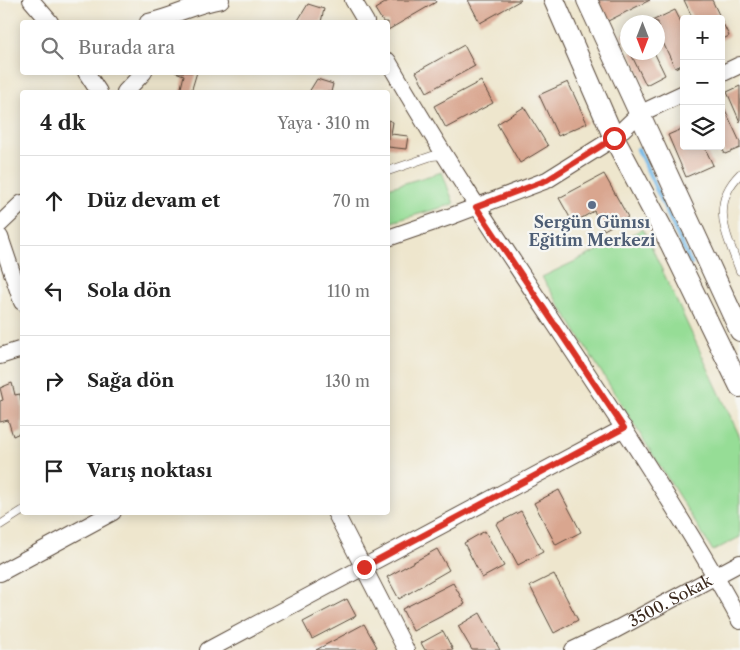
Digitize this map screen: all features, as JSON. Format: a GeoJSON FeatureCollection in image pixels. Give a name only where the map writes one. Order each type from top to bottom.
{"type":"FeatureCollection","features":[{"type":"Feature","properties":{"kind":"street"},"geometry":{"type":"LineString","coordinates":[[31,0],[48,20]]}},
{"type":"Feature","properties":{"kind":"street"},"geometry":{"type":"LineString","coordinates":[[159,20],[200,4],[221,0]]}},
{"type":"Feature","properties":{"kind":"street"},"geometry":{"type":"LineString","coordinates":[[353,0],[365,20]]}},
{"type":"Feature","properties":{"kind":"street"},"geometry":{"type":"LineString","coordinates":[[554,0],[614,138],[670,243],[740,387]]}},
{"type":"Feature","properties":{"kind":"street"},"geometry":{"type":"LineString","coordinates":[[587,0],[740,331]]}},
{"type":"Feature","properties":{"kind":"street"},"geometry":{"type":"LineString","coordinates":[[187,20],[200,4]]}},
{"type":"Feature","properties":{"kind":"street"},"geometry":{"type":"LineString","coordinates":[[390,63],[476,207],[624,428],[717,576],[740,621]]}},
{"type":"Feature","properties":{"kind":"street"},"geometry":{"type":"LineString","coordinates":[[725,72],[740,65]]}},
{"type":"Feature","properties":{"kind":"street"},"geometry":{"type":"LineString","coordinates":[[88,75],[98,90]]}},
{"type":"Feature","properties":{"kind":"street"},"geometry":{"type":"LineString","coordinates":[[127,90],[141,75]]}},
{"type":"Feature","properties":{"kind":"street"},"geometry":{"type":"LineString","coordinates":[[390,237],[547,180],[614,138],[639,114],[680,95]]}},
{"type":"Feature","properties":{"kind":"street"},"geometry":{"type":"LineString","coordinates":[[0,224],[20,205]]}},
{"type":"Feature","properties":{"kind":"street"},"geometry":{"type":"LineString","coordinates":[[0,237],[20,296]]}},
{"type":"Feature","properties":{"kind":"street"},"geometry":{"type":"LineString","coordinates":[[0,356],[20,350]]}},
{"type":"Feature","properties":{"kind":"street"},"geometry":{"type":"LineString","coordinates":[[208,650],[624,428]]}},
{"type":"Feature","properties":{"kind":"street"},"geometry":{"type":"LineString","coordinates":[[0,574],[108,515]]}},
{"type":"Feature","properties":{"kind":"street"},"geometry":{"type":"LineString","coordinates":[[338,515],[406,650]]}},
{"type":"Feature","properties":{"kind":"street","name":"3500. Sokak"},"geometry":{"type":"LineString","coordinates":[[573,650],[740,563]]}},
{"type":"Feature","properties":{"kind":"lane"},"geometry":{"type":"LineString","coordinates":[[390,170],[432,156],[445,155]]}},
{"type":"Feature","properties":{"kind":"lane"},"geometry":{"type":"LineString","coordinates":[[740,174],[728,186],[721,210],[740,271]]}},
{"type":"Feature","properties":{"kind":"lane"},"geometry":{"type":"LineString","coordinates":[[0,525],[20,512]]}},
{"type":"Feature","properties":{"kind":"green space"},"geometry":{"type":"Polygon","coordinates":[[[442,172],[454,204],[390,222],[390,187],[442,172]]]}},
{"type":"Feature","properties":{"kind":"green space"},"geometry":{"type":"Polygon","coordinates":[[[643,229],[740,437],[740,537],[713,551],[542,277],[643,229]]]}},
{"type":"Feature","properties":{"kind":"building"},"geometry":{"type":"Polygon","coordinates":[[[390,0],[435,0],[436,2],[390,29],[390,20],[382,20],[375,9],[390,0]]]}},
{"type":"Feature","properties":{"kind":"building"},"geometry":{"type":"Polygon","coordinates":[[[468,0],[521,0],[480,23],[468,0]]]}},
{"type":"Feature","properties":{"kind":"building"},"geometry":{"type":"Polygon","coordinates":[[[598,0],[650,0],[620,15],[608,21],[598,0]]]}},
{"type":"Feature","properties":{"kind":"building"},"geometry":{"type":"Polygon","coordinates":[[[684,0],[712,0],[719,15],[691,15],[684,0]]]}},
{"type":"Feature","properties":{"kind":"building"},"geometry":{"type":"Polygon","coordinates":[[[308,4],[324,9],[321,20],[298,20],[308,4]]]}},
{"type":"Feature","properties":{"kind":"building"},"geometry":{"type":"Polygon","coordinates":[[[675,10],[680,20],[680,66],[675,68],[665,47],[665,15],[675,10]]]}},
{"type":"Feature","properties":{"kind":"building"},"geometry":{"type":"Polygon","coordinates":[[[725,28],[729,36],[725,38],[725,28]]]}},
{"type":"Feature","properties":{"kind":"building"},"geometry":{"type":"Polygon","coordinates":[[[464,45],[475,66],[427,92],[416,72],[464,45]]]}},
{"type":"Feature","properties":{"kind":"building"},"geometry":{"type":"Polygon","coordinates":[[[634,60],[658,60],[665,75],[646,85],[634,60]]]}},
{"type":"Feature","properties":{"kind":"building"},"geometry":{"type":"Polygon","coordinates":[[[184,75],[196,75],[192,90],[180,90],[184,75]]]}},
{"type":"Feature","properties":{"kind":"building"},"geometry":{"type":"Polygon","coordinates":[[[317,79],[333,84],[332,90],[310,90],[317,79]]]}},
{"type":"Feature","properties":{"kind":"building"},"geometry":{"type":"Polygon","coordinates":[[[481,81],[493,103],[446,128],[434,106],[481,81]]]}},
{"type":"Feature","properties":{"kind":"building"},"geometry":{"type":"Polygon","coordinates":[[[568,82],[587,123],[558,136],[539,95],[568,82]]]}},
{"type":"Feature","properties":{"kind":"building"},"geometry":{"type":"Polygon","coordinates":[[[740,86],[740,122],[727,92],[740,86]]]}},
{"type":"Feature","properties":{"kind":"building"},"geometry":{"type":"Polygon","coordinates":[[[524,107],[548,146],[520,163],[497,124],[524,107]]]}},
{"type":"Feature","properties":{"kind":"building"},"geometry":{"type":"Polygon","coordinates":[[[725,110],[740,142],[740,148],[725,154],[723,150],[725,150],[725,110]]]}},
{"type":"Feature","properties":{"kind":"building"},"geometry":{"type":"Polygon","coordinates":[[[390,121],[393,122],[391,134],[408,136],[406,149],[390,147],[390,121]]]}},
{"type":"Feature","properties":{"kind":"building"},"geometry":{"type":"Polygon","coordinates":[[[680,130],[680,150],[706,150],[713,165],[686,177],[668,135],[680,130]]]}},
{"type":"Feature","properties":{"kind":"building","name":"Sergün Günısı Eğitim Merkezi"},"geometry":{"type":"Polygon","coordinates":[[[604,174],[628,217],[604,230],[594,211],[573,223],[559,198],[604,174]]]}},
{"type":"Feature","properties":{"kind":"building"},"geometry":{"type":"Polygon","coordinates":[[[12,383],[15,395],[20,394],[20,433],[13,436],[8,420],[0,422],[0,401],[3,400],[0,388],[12,383]]]}},
{"type":"Feature","properties":{"kind":"building"},"geometry":{"type":"Polygon","coordinates":[[[559,490],[581,532],[556,545],[534,503],[559,490]]]}},
{"type":"Feature","properties":{"kind":"building"},"geometry":{"type":"Polygon","coordinates":[[[521,511],[543,552],[518,565],[496,524],[521,511]]]}},
{"type":"Feature","properties":{"kind":"building"},"geometry":{"type":"Polygon","coordinates":[[[485,531],[504,566],[482,578],[464,543],[485,531]]]}},
{"type":"Feature","properties":{"kind":"building"},"geometry":{"type":"Polygon","coordinates":[[[437,549],[449,570],[399,599],[387,577],[437,549]]]}},
{"type":"Feature","properties":{"kind":"building"},"geometry":{"type":"Polygon","coordinates":[[[554,574],[578,620],[554,633],[530,586],[554,574]]]}},
{"type":"Feature","properties":{"kind":"building"},"geometry":{"type":"Polygon","coordinates":[[[453,583],[465,604],[413,631],[402,609],[453,583]]]}},
{"type":"Feature","properties":{"kind":"building"},"geometry":{"type":"Polygon","coordinates":[[[347,599],[356,616],[312,639],[303,622],[347,599]]]}},
{"type":"Feature","properties":{"kind":"building"},"geometry":{"type":"Polygon","coordinates":[[[480,613],[500,650],[472,650],[458,626],[480,613]]]}},
{"type":"Feature","properties":{"kind":"building"},"geometry":{"type":"Polygon","coordinates":[[[364,624],[377,647],[372,650],[316,650],[364,624]]]}},
{"type":"Feature","properties":{"kind":"building"},"geometry":{"type":"Polygon","coordinates":[[[443,631],[453,650],[425,650],[421,643],[443,631]]]}},
{"type":"Feature","properties":{"kind":"waterway"},"geometry":{"type":"LineString","coordinates":[[638,149],[691,264]]}},
{"type":"Feature","properties":{"kind":"place","name":"Sergün Günısı Eğitim Merkezi"},"geometry":{"type":"Point","coordinates":[592,205]}},
{"type":"Feature","properties":{"kind":"route"},"geometry":{"type":"LineString","coordinates":[[364,567],[624,428],[476,207],[547,180],[614,138]]}}]}
